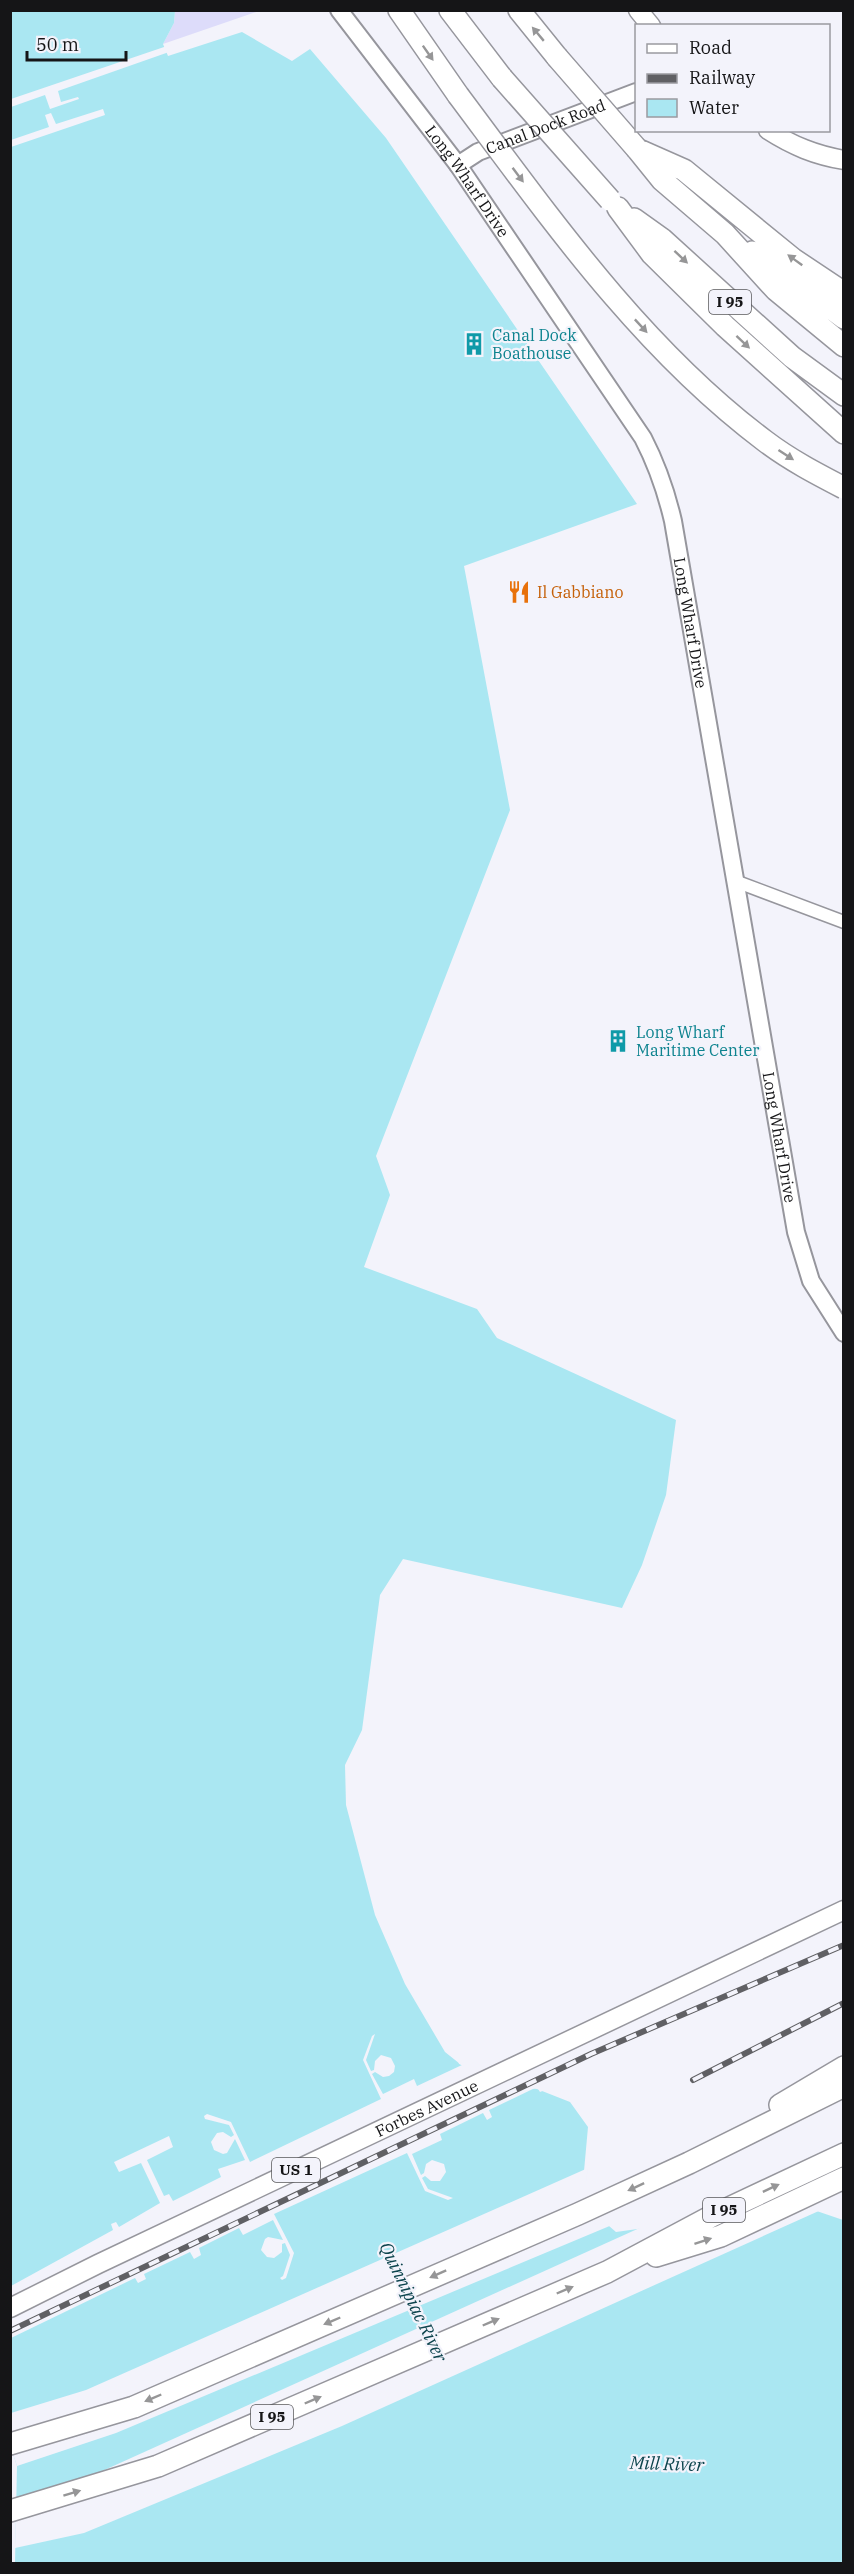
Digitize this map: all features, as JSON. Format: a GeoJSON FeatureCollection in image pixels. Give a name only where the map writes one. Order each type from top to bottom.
{"type":"FeatureCollection","features":[{"type":"Feature","properties":{"kind":"highway"},"geometry":{"type":"LineString","coordinates":[[399,10],[556,226],[618,301],[676,363],[736,418],[766,442],[843,488]]}},
{"type":"Feature","properties":{"kind":"highway","name":"I 95"},"geometry":{"type":"LineString","coordinates":[[450,10],[502,78],[614,204],[662,239],[792,357],[843,395]]}},
{"type":"Feature","properties":{"kind":"highway","name":"I 95"},"geometry":{"type":"LineString","coordinates":[[519,10],[662,180],[725,234],[776,290],[843,346]]}},
{"type":"Feature","properties":{"kind":"highway"},"geometry":{"type":"LineString","coordinates":[[637,149],[684,170],[793,259],[843,293]]}},
{"type":"Feature","properties":{"kind":"highway"},"geometry":{"type":"LineString","coordinates":[[614,204],[652,254],[725,326],[843,433]]}},
{"type":"Feature","properties":{"kind":"highway"},"geometry":{"type":"LineString","coordinates":[[725,234],[785,274],[843,318]]}},
{"type":"Feature","properties":{"kind":"highway"},"geometry":{"type":"LineString","coordinates":[[689,2163],[843,2067]]}},
{"type":"Feature","properties":{"kind":"highway"},"geometry":{"type":"LineString","coordinates":[[10,2444],[134,2407],[689,2163],[843,2086]]}},
{"type":"Feature","properties":{"kind":"highway","name":"I 95"},"geometry":{"type":"LineString","coordinates":[[10,2511],[158,2466],[607,2272],[712,2216],[843,2154]]}},
{"type":"Feature","properties":{"kind":"highway"},"geometry":{"type":"LineString","coordinates":[[607,2272],[721,2236],[843,2178]]}},
{"type":"Feature","properties":{"kind":"main road","name":"Long Wharf Drive"},"geometry":{"type":"LineString","coordinates":[[339,10],[458,165],[643,438],[655,460],[673,521],[796,1232],[811,1281],[839,1328]]}},
{"type":"Feature","properties":{"kind":"main road"},"geometry":{"type":"LineString","coordinates":[[638,10],[649,24]]}},
{"type":"Feature","properties":{"kind":"main road","name":"Canal Dock Road"},"geometry":{"type":"LineString","coordinates":[[458,165],[478,152],[635,92]]}},
{"type":"Feature","properties":{"kind":"main road"},"geometry":{"type":"LineString","coordinates":[[771,132],[789,144],[814,155],[843,160]]}},
{"type":"Feature","properties":{"kind":"main road","name":"Forbes Avenue"},"geometry":{"type":"LineString","coordinates":[[10,2308],[843,1910]]}},
{"type":"Feature","properties":{"kind":"street"},"geometry":{"type":"LineString","coordinates":[[735,881],[843,922]]}},
{"type":"Feature","properties":{"kind":"shaded area"},"geometry":{"type":"Polygon","coordinates":[[[175,11],[259,11],[163,44],[174,23],[175,11]]]}},
{"type":"Feature","properties":{"kind":"water"},"geometry":{"type":"Polygon","coordinates":[[[10,11],[175,11],[174,23],[163,44],[168,56],[242,32],[292,61],[310,49],[386,138],[637,504],[464,566],[510,810],[376,1156],[390,1195],[364,1267],[477,1309],[497,1338],[676,1420],[666,1495],[642,1565],[622,1608],[403,1559],[380,1595],[362,1730],[345,1765],[346,1805],[375,1915],[405,1984],[445,2052],[484,2083],[537,2089],[570,2102],[588,2127],[583,2182],[595,2214],[616,2232],[802,2206],[843,2220],[843,2563],[15,2563],[17,2466],[10,2445],[10,11]]]}},
{"type":"Feature","properties":{"kind":"pier"},"geometry":{"type":"Polygon","coordinates":[[[167,46],[169,52],[58,91],[61,102],[78,97],[79,99],[50,109],[45,95],[11,107],[11,99],[167,46]]]}},
{"type":"Feature","properties":{"kind":"pier"},"geometry":{"type":"Polygon","coordinates":[[[103,109],[105,115],[11,147],[11,140],[49,127],[45,115],[51,113],[56,124],[103,109]]]}},
{"type":"Feature","properties":{"kind":"pier"},"geometry":{"type":"Polygon","coordinates":[[[375,2034],[366,2060],[371,2071],[374,2070],[375,2061],[381,2055],[391,2058],[395,2066],[394,2072],[389,2076],[383,2077],[375,2072],[372,2074],[383,2094],[414,2079],[417,2086],[462,2065],[459,2064],[457,2057],[485,2080],[537,2086],[545,2090],[540,2092],[537,2087],[489,2110],[492,2117],[487,2120],[483,2113],[440,2134],[442,2140],[412,2154],[421,2175],[424,2173],[426,2164],[432,2160],[444,2164],[446,2172],[440,2181],[431,2181],[425,2176],[422,2178],[428,2189],[453,2198],[448,2200],[425,2191],[407,2153],[274,2214],[294,2253],[286,2278],[282,2280],[280,2278],[283,2276],[290,2255],[285,2243],[282,2244],[282,2252],[274,2258],[267,2257],[261,2250],[268,2237],[283,2240],[273,2220],[243,2235],[239,2228],[199,2248],[201,2255],[194,2259],[190,2252],[144,2274],[146,2279],[138,2283],[135,2278],[11,2338],[11,2286],[113,2230],[111,2224],[116,2222],[119,2227],[160,2203],[141,2163],[119,2172],[114,2162],[169,2136],[173,2147],[147,2160],[164,2196],[169,2194],[173,2201],[221,2177],[218,2169],[245,2160],[235,2139],[227,2153],[223,2154],[214,2150],[211,2142],[217,2133],[223,2132],[231,2137],[234,2135],[229,2125],[205,2119],[204,2116],[207,2114],[231,2122],[250,2162],[381,2099],[363,2060],[372,2036],[375,2034]]]}},
{"type":"Feature","properties":{"kind":"pier"},"geometry":{"type":"Polygon","coordinates":[[[588,2168],[586,2181],[598,2212],[612,2225],[116,2433],[17,2466],[10,2445],[11,2413],[86,2390],[588,2168]]]}},
{"type":"Feature","properties":{"kind":"pier"},"geometry":{"type":"Polygon","coordinates":[[[802,2203],[821,2210],[342,2426],[84,2533],[15,2548],[16,2510],[644,2226],[802,2203]]]}},
{"type":"Feature","properties":{"kind":"railway"},"geometry":{"type":"LineString","coordinates":[[10,2331],[591,2054],[844,1945]]}},
{"type":"Feature","properties":{"kind":"railway"},"geometry":{"type":"LineString","coordinates":[[693,2080],[844,2003]]}},
{"type":"Feature","properties":{"kind":"place","name":"Canal Dock Boathouse"},"geometry":{"type":"Point","coordinates":[474,344]}},
{"type":"Feature","properties":{"kind":"place","name":"Il Gabbiano"},"geometry":{"type":"Point","coordinates":[519,592]}},
{"type":"Feature","properties":{"kind":"place","name":"Long Wharf Maritime Center"},"geometry":{"type":"Point","coordinates":[618,1041]}},
{"type":"Feature","properties":{"kind":"water label","name":"Quinnipiac River"},"geometry":{"type":"Point","coordinates":[413,2302]}},
{"type":"Feature","properties":{"kind":"water label","name":"Mill River"},"geometry":{"type":"Point","coordinates":[667,2464]}}]}
